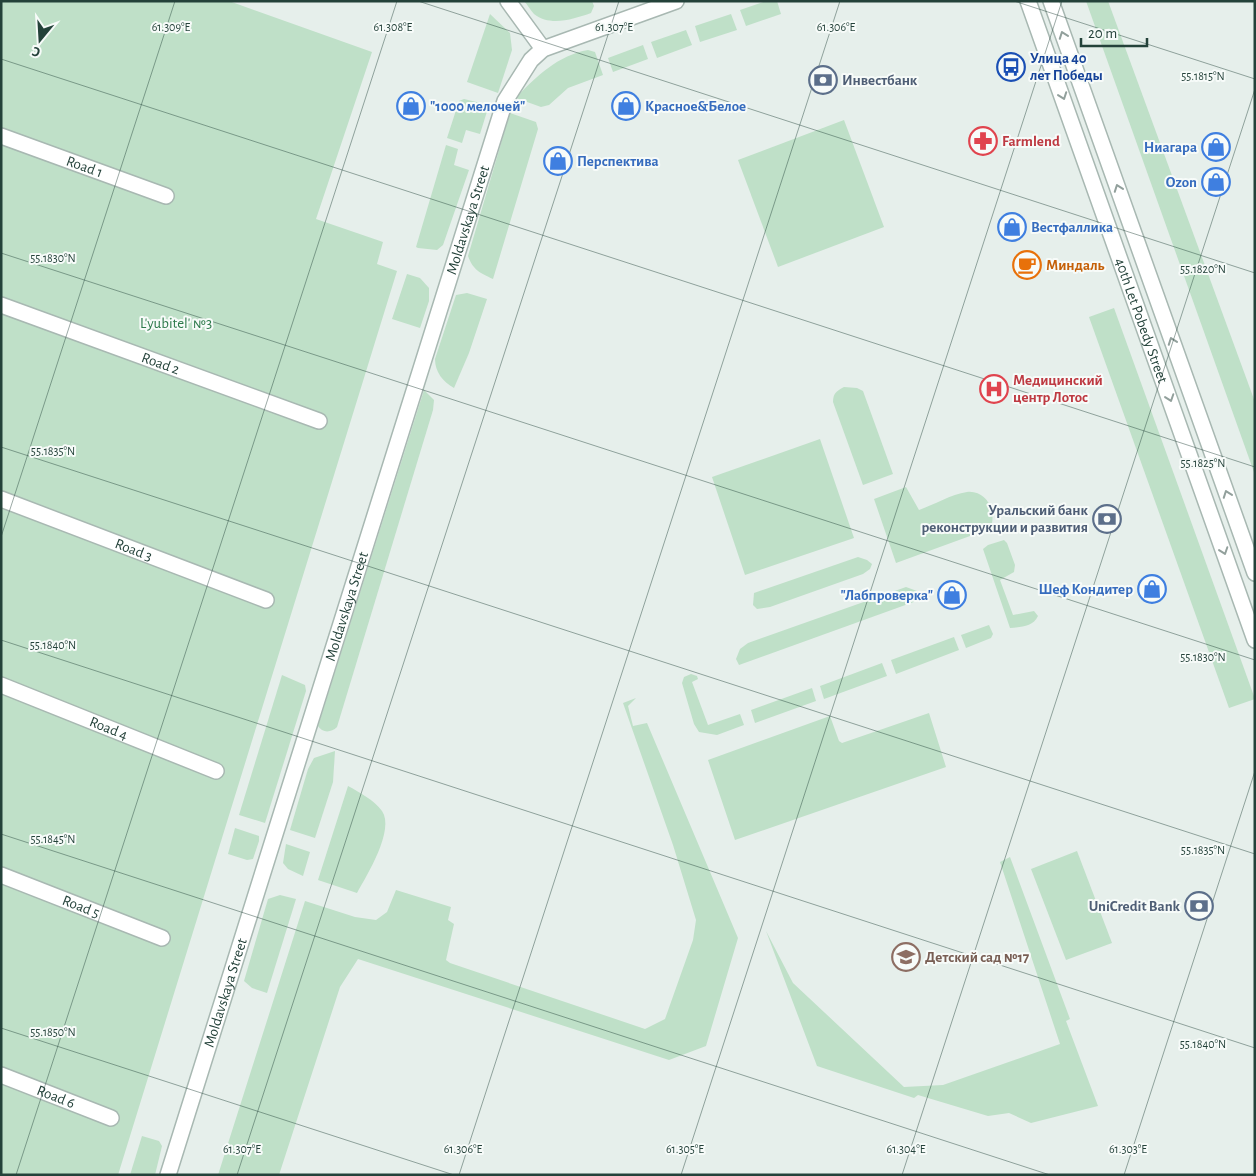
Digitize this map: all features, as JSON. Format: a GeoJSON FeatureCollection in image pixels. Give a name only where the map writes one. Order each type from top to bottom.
{"type":"FeatureCollection","features":[{"type":"Feature","properties":{"kind":"street"},"geometry":{"type":"LineString","coordinates":[[508,1],[543,48],[676,1]]}},
{"type":"Feature","properties":{"kind":"street","name":"40th Let Pobedy Street"},"geometry":{"type":"LineString","coordinates":[[1028,1],[1126,272],[1255,640]]}},
{"type":"Feature","properties":{"kind":"street","name":"40th Let Pobedy Street"},"geometry":{"type":"LineString","coordinates":[[1051,1],[1255,573]]}},
{"type":"Feature","properties":{"kind":"street","name":"Moldavskaya Street"},"geometry":{"type":"LineString","coordinates":[[168,1175],[505,101],[531,60],[543,48]]}},
{"type":"Feature","properties":{"kind":"street","name":"Road 1"},"geometry":{"type":"LineString","coordinates":[[1,136],[166,196]]}},
{"type":"Feature","properties":{"kind":"street"},"geometry":{"type":"LineString","coordinates":[[1126,272],[1145,266]]}},
{"type":"Feature","properties":{"kind":"street","name":"Road 2"},"geometry":{"type":"LineString","coordinates":[[1,305],[319,421]]}},
{"type":"Feature","properties":{"kind":"street","name":"Road 3"},"geometry":{"type":"LineString","coordinates":[[1,499],[266,600]]}},
{"type":"Feature","properties":{"kind":"street","name":"Road 4"},"geometry":{"type":"LineString","coordinates":[[1,685],[216,771]]}},
{"type":"Feature","properties":{"kind":"street","name":"Road 5"},"geometry":{"type":"LineString","coordinates":[[1,875],[162,938]]}},
{"type":"Feature","properties":{"kind":"street","name":"Road 6"},"geometry":{"type":"LineString","coordinates":[[1,1075],[111,1118]]}},
{"type":"Feature","properties":{"kind":"green space","name":"L'yubitel' №3"},"geometry":{"type":"Polygon","coordinates":[[[1,1],[229,1],[372,52],[316,219],[383,242],[377,264],[397,271],[118,1175],[1,1175],[1,1]]]}},
{"type":"Feature","properties":{"kind":"green space"},"geometry":{"type":"Polygon","coordinates":[[[524,1],[592,1],[594,6],[591,13],[562,21],[555,21],[540,18],[534,14],[524,1]]]}},
{"type":"Feature","properties":{"kind":"green space"},"geometry":{"type":"Polygon","coordinates":[[[766,1],[777,1],[781,14],[746,26],[740,10],[766,1]]]}},
{"type":"Feature","properties":{"kind":"green space"},"geometry":{"type":"Polygon","coordinates":[[[1086,1],[1108,1],[1255,402],[1255,475],[1086,1]]]}},
{"type":"Feature","properties":{"kind":"green space"},"geometry":{"type":"Polygon","coordinates":[[[490,14],[510,33],[512,50],[498,93],[467,82],[490,14]]]}},
{"type":"Feature","properties":{"kind":"green space"},"geometry":{"type":"Polygon","coordinates":[[[731,14],[737,30],[700,42],[695,26],[731,14]]]}},
{"type":"Feature","properties":{"kind":"green space"},"geometry":{"type":"Polygon","coordinates":[[[686,30],[692,45],[657,58],[651,42],[686,30]]]}},
{"type":"Feature","properties":{"kind":"green space"},"geometry":{"type":"Polygon","coordinates":[[[643,45],[648,59],[613,72],[608,58],[643,45]]]}},
{"type":"Feature","properties":{"kind":"green space"},"geometry":{"type":"Polygon","coordinates":[[[588,50],[595,52],[603,75],[568,88],[549,105],[541,107],[516,98],[532,82],[558,62],[588,50]]]}},
{"type":"Feature","properties":{"kind":"green space"},"geometry":{"type":"Polygon","coordinates":[[[464,99],[489,105],[480,134],[466,130],[462,143],[447,138],[459,101],[464,99]]]}},
{"type":"Feature","properties":{"kind":"green space"},"geometry":{"type":"Polygon","coordinates":[[[510,113],[536,122],[538,129],[493,279],[484,275],[472,265],[468,256],[510,113]]]}},
{"type":"Feature","properties":{"kind":"green space"},"geometry":{"type":"Polygon","coordinates":[[[844,120],[884,227],[778,267],[738,160],[844,120]]]}},
{"type":"Feature","properties":{"kind":"green space"},"geometry":{"type":"Polygon","coordinates":[[[446,145],[458,149],[454,165],[469,170],[443,245],[437,250],[418,248],[416,247],[446,145]]]}},
{"type":"Feature","properties":{"kind":"green space"},"geometry":{"type":"Polygon","coordinates":[[[407,274],[420,278],[429,288],[429,301],[420,328],[392,319],[407,274]]]}},
{"type":"Feature","properties":{"kind":"green space"},"geometry":{"type":"Polygon","coordinates":[[[467,293],[487,299],[469,353],[454,388],[440,376],[436,368],[435,359],[456,295],[467,293]]]}},
{"type":"Feature","properties":{"kind":"green space"},"geometry":{"type":"Polygon","coordinates":[[[1114,308],[1255,699],[1229,708],[1089,317],[1114,308]]]}},
{"type":"Feature","properties":{"kind":"green space"},"geometry":{"type":"Polygon","coordinates":[[[844,387],[857,388],[863,391],[893,474],[863,485],[833,402],[836,393],[844,387]]]}},
{"type":"Feature","properties":{"kind":"green space"},"geometry":{"type":"Polygon","coordinates":[[[424,390],[434,400],[433,410],[337,727],[324,731],[318,726],[424,390]]]}},
{"type":"Feature","properties":{"kind":"green space"},"geometry":{"type":"Polygon","coordinates":[[[820,439],[854,538],[745,575],[712,477],[820,439]]]}},
{"type":"Feature","properties":{"kind":"green space"},"geometry":{"type":"Polygon","coordinates":[[[906,487],[919,510],[961,493],[973,492],[979,494],[984,497],[990,506],[993,517],[992,523],[981,532],[896,563],[874,499],[906,487]]]}},
{"type":"Feature","properties":{"kind":"green space"},"geometry":{"type":"Polygon","coordinates":[[[1004,540],[1007,543],[1015,565],[1014,572],[1000,580],[1013,615],[1034,611],[1038,616],[1036,620],[1022,627],[1010,628],[983,549],[988,545],[1004,540]]]}},
{"type":"Feature","properties":{"kind":"green space"},"geometry":{"type":"Polygon","coordinates":[[[858,557],[872,564],[870,569],[863,574],[770,607],[757,609],[753,605],[754,593],[858,557]]]}},
{"type":"Feature","properties":{"kind":"green space"},"geometry":{"type":"Polygon","coordinates":[[[906,587],[917,591],[922,599],[739,665],[736,659],[740,649],[748,643],[906,587]]]}},
{"type":"Feature","properties":{"kind":"green space"},"geometry":{"type":"Polygon","coordinates":[[[989,625],[993,634],[991,638],[966,648],[961,635],[989,625]]]}},
{"type":"Feature","properties":{"kind":"green space"},"geometry":{"type":"Polygon","coordinates":[[[954,637],[959,650],[896,674],[891,660],[954,637]]]}},
{"type":"Feature","properties":{"kind":"green space"},"geometry":{"type":"Polygon","coordinates":[[[882,663],[887,676],[824,699],[820,686],[882,663]]]}},
{"type":"Feature","properties":{"kind":"green space"},"geometry":{"type":"Polygon","coordinates":[[[691,674],[697,676],[698,679],[692,682],[708,725],[740,714],[744,725],[717,735],[699,732],[694,724],[682,683],[684,677],[691,674]]]}},
{"type":"Feature","properties":{"kind":"green space"},"geometry":{"type":"Polygon","coordinates":[[[282,675],[305,685],[306,691],[265,823],[239,815],[282,675]]]}},
{"type":"Feature","properties":{"kind":"green space"},"geometry":{"type":"Polygon","coordinates":[[[812,688],[816,701],[755,723],[751,710],[812,688]]]}},
{"type":"Feature","properties":{"kind":"green space"},"geometry":{"type":"Polygon","coordinates":[[[636,698],[628,706],[633,726],[647,723],[738,938],[706,1046],[669,1060],[358,959],[340,987],[279,1175],[218,1175],[305,901],[355,917],[376,920],[387,912],[396,890],[451,907],[448,920],[454,924],[446,960],[450,963],[645,1029],[665,1019],[693,940],[696,920],[673,845],[623,703],[636,698]]]}},
{"type":"Feature","properties":{"kind":"green space"},"geometry":{"type":"Polygon","coordinates":[[[929,713],[946,767],[735,840],[708,760],[830,716],[839,741],[842,743],[929,713]]]}},
{"type":"Feature","properties":{"kind":"green space"},"geometry":{"type":"Polygon","coordinates":[[[335,751],[333,782],[315,838],[290,830],[308,769],[314,758],[335,751]]]}},
{"type":"Feature","properties":{"kind":"green space"},"geometry":{"type":"Polygon","coordinates":[[[348,786],[375,803],[382,811],[385,819],[385,829],[378,852],[357,893],[318,880],[348,786]]]}},
{"type":"Feature","properties":{"kind":"green space"},"geometry":{"type":"Polygon","coordinates":[[[235,828],[259,836],[253,859],[247,860],[228,854],[235,828]]]}},
{"type":"Feature","properties":{"kind":"green space"},"geometry":{"type":"Polygon","coordinates":[[[286,844],[310,852],[303,876],[288,869],[283,863],[286,844]]]}},
{"type":"Feature","properties":{"kind":"green space"},"geometry":{"type":"Polygon","coordinates":[[[1077,851],[1112,943],[1066,960],[1031,869],[1077,851]]]}},
{"type":"Feature","properties":{"kind":"green space"},"geometry":{"type":"Polygon","coordinates":[[[1010,857],[1070,1019],[1066,1021],[1098,1106],[1031,1123],[1009,1113],[988,1116],[918,1095],[914,1098],[817,1066],[766,931],[793,983],[904,1087],[943,1085],[1060,1044],[1000,862],[1010,857]]]}},
{"type":"Feature","properties":{"kind":"green space"},"geometry":{"type":"Polygon","coordinates":[[[280,895],[296,899],[267,993],[252,988],[244,981],[268,899],[280,895]]]}},
{"type":"Feature","properties":{"kind":"green space"},"geometry":{"type":"Polygon","coordinates":[[[142,1136],[159,1141],[162,1146],[155,1175],[130,1175],[142,1136]]]}},
{"type":"Feature","properties":{"kind":"place","name":"Улица 40 лет Победы"},"geometry":{"type":"Point","coordinates":[1011,67]}},
{"type":"Feature","properties":{"kind":"place","name":"Инвестбанк"},"geometry":{"type":"Point","coordinates":[823,80]}},
{"type":"Feature","properties":{"kind":"place","name":"\"1000 мелочей\""},"geometry":{"type":"Point","coordinates":[411,106]}},
{"type":"Feature","properties":{"kind":"place","name":"Красное&Белое"},"geometry":{"type":"Point","coordinates":[626,106]}},
{"type":"Feature","properties":{"kind":"place","name":"Farmlend"},"geometry":{"type":"Point","coordinates":[983,141]}},
{"type":"Feature","properties":{"kind":"place","name":"Ниагара"},"geometry":{"type":"Point","coordinates":[1216,147]}},
{"type":"Feature","properties":{"kind":"place","name":"Перспектива"},"geometry":{"type":"Point","coordinates":[558,161]}},
{"type":"Feature","properties":{"kind":"place","name":"Ozon"},"geometry":{"type":"Point","coordinates":[1216,182]}},
{"type":"Feature","properties":{"kind":"place","name":"Вестфаллика"},"geometry":{"type":"Point","coordinates":[1012,227]}},
{"type":"Feature","properties":{"kind":"place","name":"Миндаль"},"geometry":{"type":"Point","coordinates":[1027,265]}},
{"type":"Feature","properties":{"kind":"place","name":"Медицинский центр Лотос"},"geometry":{"type":"Point","coordinates":[994,389]}},
{"type":"Feature","properties":{"kind":"place","name":"Уральский банк реконструкции и развития"},"geometry":{"type":"Point","coordinates":[1107,519]}},
{"type":"Feature","properties":{"kind":"place","name":"Шеф Кондитер"},"geometry":{"type":"Point","coordinates":[1152,589]}},
{"type":"Feature","properties":{"kind":"place","name":"\"Лабпроверка\""},"geometry":{"type":"Point","coordinates":[952,595]}},
{"type":"Feature","properties":{"kind":"place","name":"UniCredit Bank"},"geometry":{"type":"Point","coordinates":[1199,906]}},
{"type":"Feature","properties":{"kind":"place","name":"Детский сад №17"},"geometry":{"type":"Point","coordinates":[906,957]}}]}
